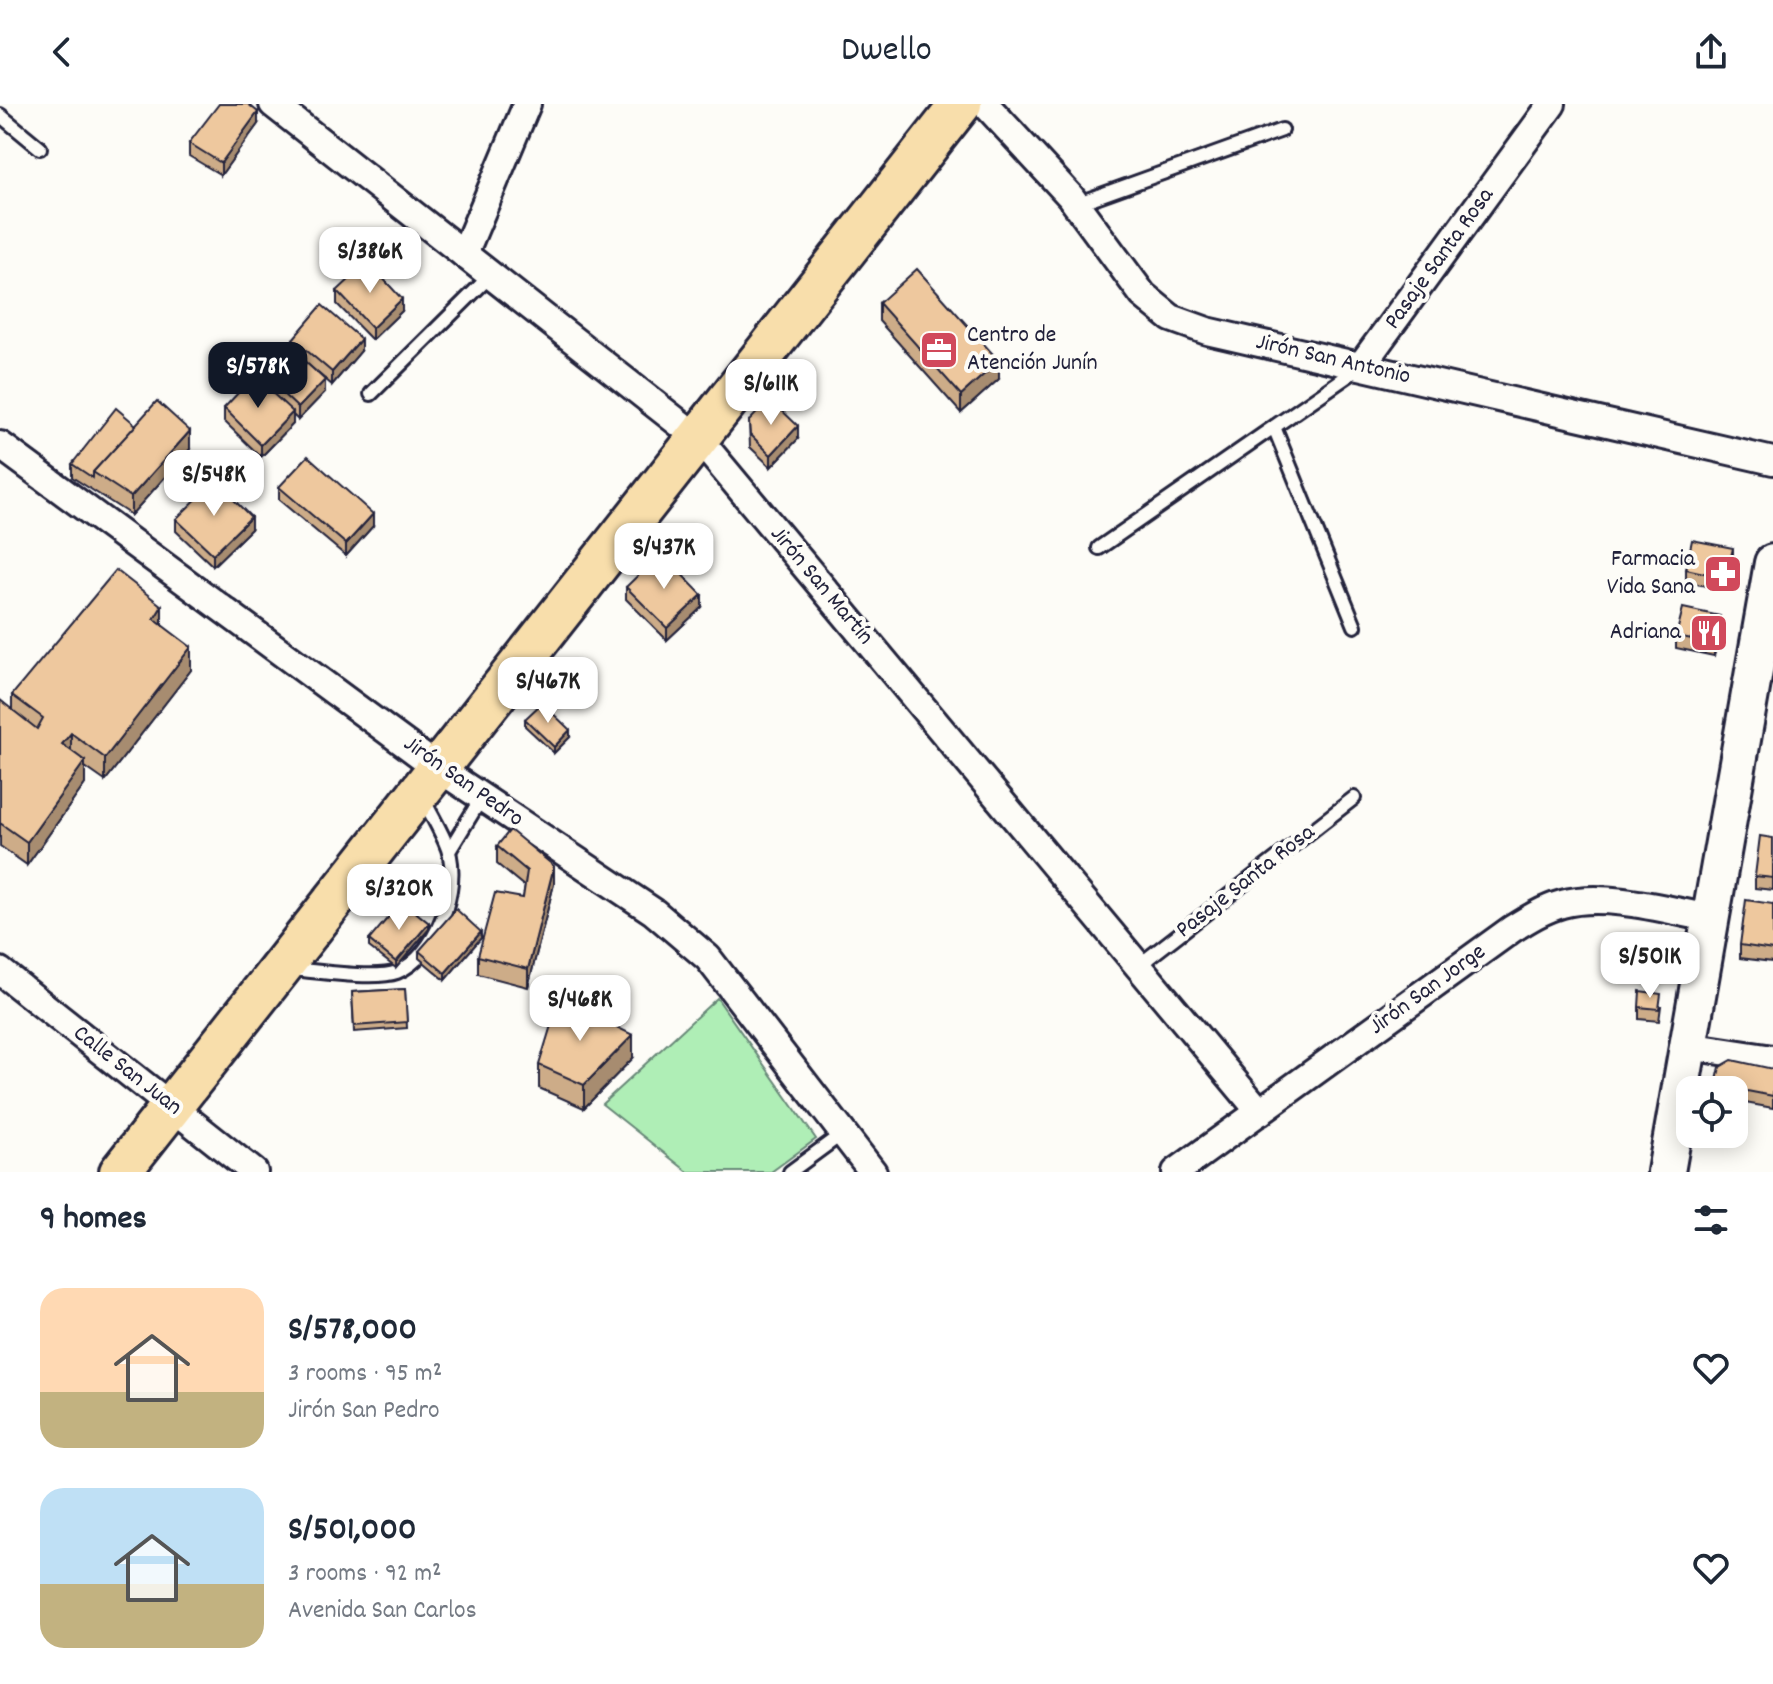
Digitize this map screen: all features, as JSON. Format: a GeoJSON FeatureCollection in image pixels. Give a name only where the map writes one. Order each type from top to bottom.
{"type":"FeatureCollection","features":[{"type":"Feature","properties":{"kind":"main road"},"geometry":{"type":"LineString","coordinates":[[120,1172],[961,104]]}},
{"type":"Feature","properties":{"kind":"main road"},"geometry":{"type":"LineString","coordinates":[[1666,1172],[1773,563]]}},
{"type":"Feature","properties":{"kind":"street","name":"Jirón San Martín"},"geometry":{"type":"LineString","coordinates":[[273,104],[698,438],[1260,1112]]}},
{"type":"Feature","properties":{"kind":"street"},"geometry":{"type":"LineString","coordinates":[[464,254],[527,104]]}},
{"type":"Feature","properties":{"kind":"street","name":"Jirón San Antonio"},"geometry":{"type":"LineString","coordinates":[[985,104],[1076,204],[1130,279],[1158,309],[1171,318],[1207,331],[1773,461]]}},
{"type":"Feature","properties":{"kind":"street","name":"Pasaje Santa Rosa"},"geometry":{"type":"LineString","coordinates":[[1361,366],[1552,104]]}},
{"type":"Feature","properties":{"kind":"street","name":"Jirón San Pedro"},"geometry":{"type":"LineString","coordinates":[[0,445],[429,780],[482,797],[654,912],[708,958],[873,1172]]}},
{"type":"Feature","properties":{"kind":"street","name":"Jirón San Jorge"},"geometry":{"type":"LineString","coordinates":[[1176,1172],[1512,929],[1540,913],[1564,903],[1598,900],[1710,918]]}},
{"type":"Feature","properties":{"kind":"street","name":"Calle San Juan"},"geometry":{"type":"LineString","coordinates":[[0,971],[254,1172]]}},
{"type":"Feature","properties":{"kind":"street"},"geometry":{"type":"LineString","coordinates":[[1688,1046],[1773,1059]]}},
{"type":"Feature","properties":{"kind":"lane"},"geometry":{"type":"LineString","coordinates":[[0,115],[40,148]]}},
{"type":"Feature","properties":{"kind":"lane"},"geometry":{"type":"LineString","coordinates":[[1076,204],[1282,130]]}},
{"type":"Feature","properties":{"kind":"lane"},"geometry":{"type":"LineString","coordinates":[[371,394],[491,275]]}},
{"type":"Feature","properties":{"kind":"lane","name":"Pasaje Santa Rosa"},"geometry":{"type":"LineString","coordinates":[[1099,548],[1361,366]]}},
{"type":"Feature","properties":{"kind":"lane"},"geometry":{"type":"LineString","coordinates":[[1274,427],[1355,626]]}},
{"type":"Feature","properties":{"kind":"lane"},"geometry":{"type":"LineString","coordinates":[[280,969],[381,974],[397,972],[435,937],[451,896],[449,851],[429,780]]}},
{"type":"Feature","properties":{"kind":"lane"},"geometry":{"type":"LineString","coordinates":[[449,851],[482,797]]}},
{"type":"Feature","properties":{"kind":"lane","name":"Pasaje Santa Rosa"},"geometry":{"type":"LineString","coordinates":[[1138,966],[1354,798]]}},
{"type":"Feature","properties":{"kind":"lane"},"geometry":{"type":"LineString","coordinates":[[790,1172],[843,1133]]}},
{"type":"Feature","properties":{"kind":"green space"},"geometry":{"type":"Polygon","coordinates":[[[717,998],[816,1139],[771,1172],[688,1172],[602,1104],[717,998]]]}},
{"type":"Feature","properties":{"kind":"building"},"geometry":{"type":"Polygon","coordinates":[[[219,104],[248,104],[258,112],[221,163],[189,143],[219,104]]]}},
{"type":"Feature","properties":{"kind":"building"},"geometry":{"type":"Polygon","coordinates":[[[368,262],[402,299],[372,328],[337,291],[368,262]]]}},
{"type":"Feature","properties":{"kind":"building","name":"Centro de Atención Junín"},"geometry":{"type":"Polygon","coordinates":[[[917,269],[999,361],[961,395],[879,303],[917,269]]]}},
{"type":"Feature","properties":{"kind":"building"},"geometry":{"type":"Polygon","coordinates":[[[322,305],[361,339],[332,372],[293,339],[322,305]]]}},
{"type":"Feature","properties":{"kind":"building"},"geometry":{"type":"Polygon","coordinates":[[[289,347],[325,380],[298,408],[263,375],[289,347]]]}},
{"type":"Feature","properties":{"kind":"building"},"geometry":{"type":"Polygon","coordinates":[[[254,376],[293,412],[261,445],[224,408],[254,376]]]}},
{"type":"Feature","properties":{"kind":"building"},"geometry":{"type":"Polygon","coordinates":[[[770,399],[798,426],[771,455],[750,434],[749,421],[770,399]]]}},
{"type":"Feature","properties":{"kind":"building"},"geometry":{"type":"Polygon","coordinates":[[[157,401],[190,431],[131,497],[93,472],[157,401]]]}},
{"type":"Feature","properties":{"kind":"building"},"geometry":{"type":"Polygon","coordinates":[[[116,408],[136,425],[93,472],[93,478],[72,464],[116,408]]]}},
{"type":"Feature","properties":{"kind":"building"},"geometry":{"type":"Polygon","coordinates":[[[308,456],[373,514],[346,544],[279,487],[308,456]]]}},
{"type":"Feature","properties":{"kind":"building"},"geometry":{"type":"Polygon","coordinates":[[[215,481],[251,517],[213,554],[176,519],[215,481]]]}},
{"type":"Feature","properties":{"kind":"building"},"geometry":{"type":"Polygon","coordinates":[[[1692,540],[1733,548],[1726,578],[1686,569],[1692,540]]]}},
{"type":"Feature","properties":{"kind":"building"},"geometry":{"type":"Polygon","coordinates":[[[661,553],[702,595],[667,628],[626,587],[661,553]]]}},
{"type":"Feature","properties":{"kind":"building"},"geometry":{"type":"Polygon","coordinates":[[[116,570],[162,606],[154,619],[191,647],[105,758],[71,733],[62,744],[85,761],[27,842],[0,823],[0,700],[37,729],[43,718],[12,695],[116,570]]]}},
{"type":"Feature","properties":{"kind":"building"},"geometry":{"type":"Polygon","coordinates":[[[1683,608],[1720,616],[1714,643],[1676,636],[1683,608]]]}},
{"type":"Feature","properties":{"kind":"building"},"geometry":{"type":"Polygon","coordinates":[[[542,703],[570,730],[554,747],[525,719],[542,703]]]}},
{"type":"Feature","properties":{"kind":"building"},"geometry":{"type":"Polygon","coordinates":[[[510,830],[554,866],[528,969],[478,956],[495,893],[523,898],[527,871],[497,846],[510,830]]]}},
{"type":"Feature","properties":{"kind":"building"},"geometry":{"type":"Polygon","coordinates":[[[1760,836],[1773,838],[1773,878],[1755,876],[1760,836]]]}},
{"type":"Feature","properties":{"kind":"building"},"geometry":{"type":"Polygon","coordinates":[[[1746,900],[1773,904],[1773,950],[1740,945],[1746,900]]]}},
{"type":"Feature","properties":{"kind":"building"},"geometry":{"type":"Polygon","coordinates":[[[402,901],[429,923],[396,962],[369,940],[402,901]]]}},
{"type":"Feature","properties":{"kind":"building"},"geometry":{"type":"Polygon","coordinates":[[[456,909],[481,932],[445,973],[419,951],[456,909]]]}},
{"type":"Feature","properties":{"kind":"building"},"geometry":{"type":"Polygon","coordinates":[[[405,989],[407,1022],[354,1026],[352,992],[405,989]]]}},
{"type":"Feature","properties":{"kind":"building"},"geometry":{"type":"Polygon","coordinates":[[[1640,991],[1661,994],[1659,1009],[1639,1007],[1640,991]]]}},
{"type":"Feature","properties":{"kind":"building"},"geometry":{"type":"Polygon","coordinates":[[[559,999],[633,1035],[584,1085],[539,1065],[559,999]]]}},
{"type":"Feature","properties":{"kind":"building"},"geometry":{"type":"Polygon","coordinates":[[[1732,1060],[1773,1069],[1773,1096],[1748,1091],[1748,1076],[1718,1076],[1720,1067],[1732,1060]]]}},
{"type":"Feature","properties":{"kind":"place","name":"Centro de Atención Junín"},"geometry":{"type":"Point","coordinates":[939,350]}},
{"type":"Feature","properties":{"kind":"place","name":"Farmacia Vida Sana"},"geometry":{"type":"Point","coordinates":[1723,574]}},
{"type":"Feature","properties":{"kind":"place","name":"Adriana"},"geometry":{"type":"Point","coordinates":[1709,633]}}]}
